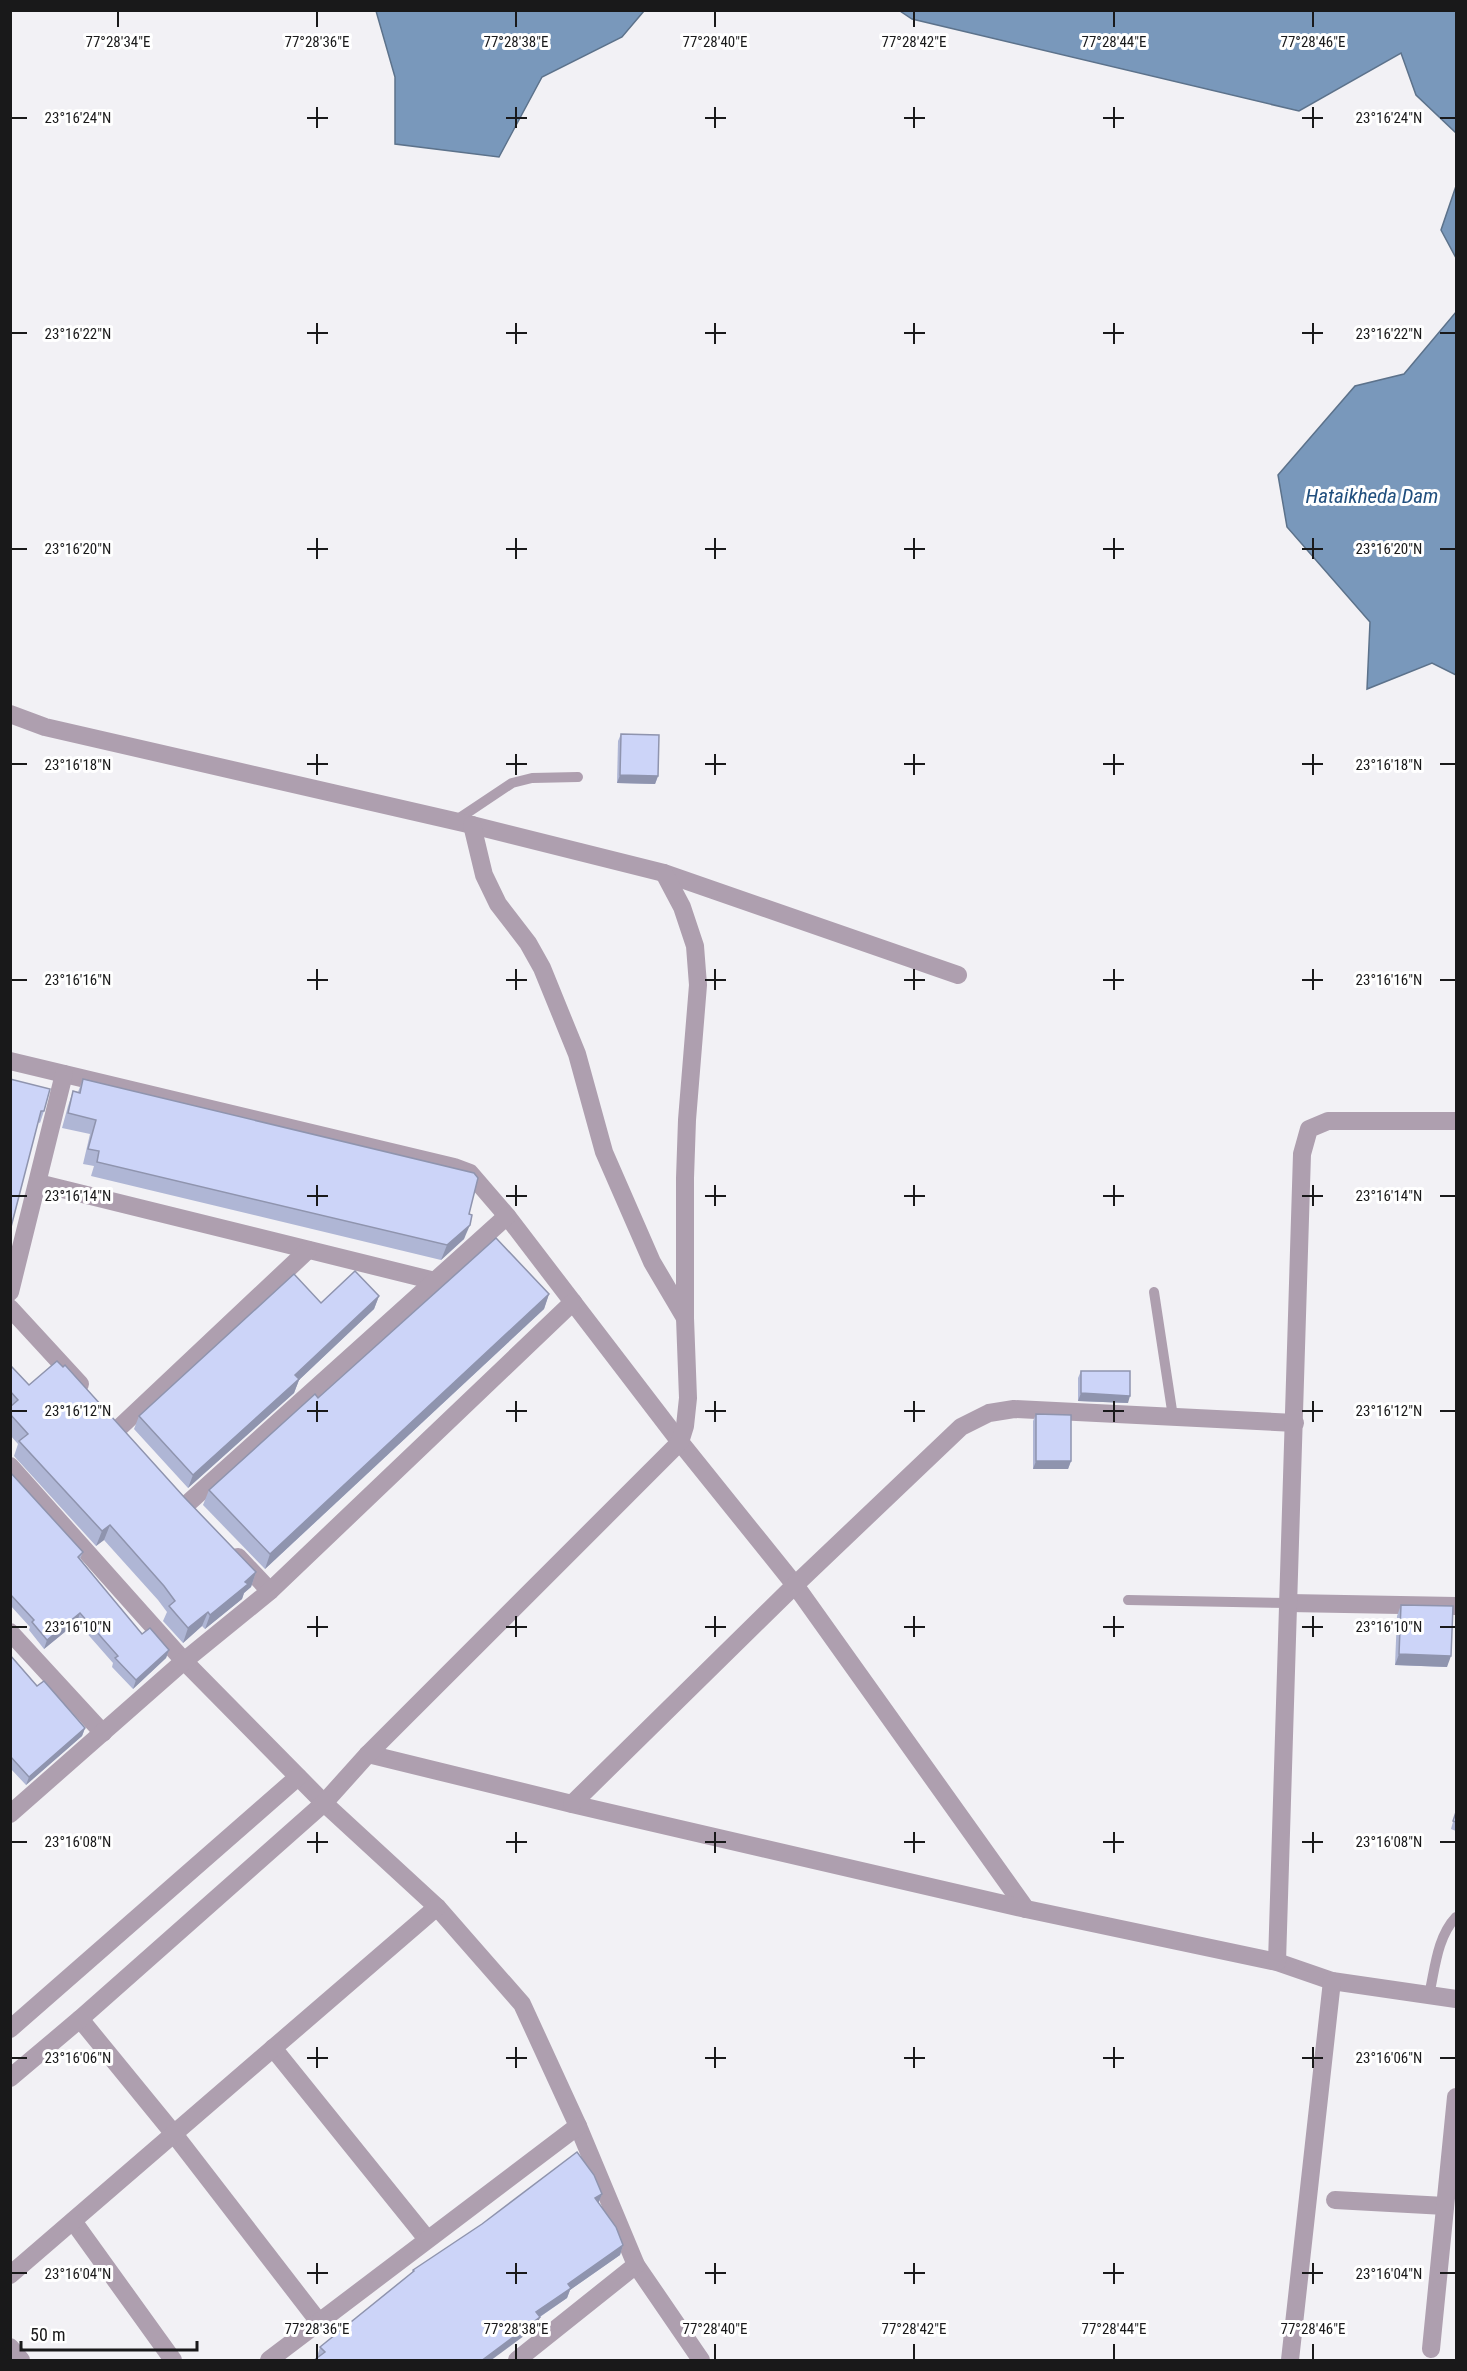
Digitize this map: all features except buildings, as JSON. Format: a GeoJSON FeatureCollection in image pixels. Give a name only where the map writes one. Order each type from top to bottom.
{"type":"FeatureCollection","features":[{"type":"Feature","properties":{"kind":"street"},"geometry":{"type":"LineString","coordinates":[[10,714],[45,727],[463,823],[664,873],[958,975]]}},
{"type":"Feature","properties":{"kind":"street"},"geometry":{"type":"LineString","coordinates":[[463,823],[483,875],[498,904],[528,943],[542,968],[577,1054],[604,1152],[652,1262],[685,1318]]}},
{"type":"Feature","properties":{"kind":"street"},"geometry":{"type":"LineString","coordinates":[[10,2078],[324,1803],[368,1754],[680,1442],[685,1426],[688,1398],[685,1318],[687,1120],[698,986],[695,945],[682,908],[664,873]]}},
{"type":"Feature","properties":{"kind":"street"},"geometry":{"type":"LineString","coordinates":[[10,1061],[454,1167],[470,1173],[507,1216],[680,1442],[795,1585],[1026,1908]]}},
{"type":"Feature","properties":{"kind":"street"},"geometry":{"type":"LineString","coordinates":[[10,1292],[64,1074]]}},
{"type":"Feature","properties":{"kind":"street"},"geometry":{"type":"LineString","coordinates":[[1277,1962],[1302,1154],[1309,1129],[1328,1121],[1456,1121]]}},
{"type":"Feature","properties":{"kind":"street"},"geometry":{"type":"LineString","coordinates":[[38,1183],[435,1281]]}},
{"type":"Feature","properties":{"kind":"street"},"geometry":{"type":"LineString","coordinates":[[187,1504],[507,1216]]}},
{"type":"Feature","properties":{"kind":"street"},"geometry":{"type":"LineString","coordinates":[[119,1428],[308,1250]]}},
{"type":"Feature","properties":{"kind":"street"},"geometry":{"type":"LineString","coordinates":[[14,1805],[103,1733],[184,1661],[270,1591],[573,1302]]}},
{"type":"Feature","properties":{"kind":"street"},"geometry":{"type":"LineString","coordinates":[[10,1308],[88,1394]]}},
{"type":"Feature","properties":{"kind":"street"},"geometry":{"type":"LineString","coordinates":[[572,1804],[795,1585],[961,1427],[988,1413],[1014,1409],[1295,1423]]}},
{"type":"Feature","properties":{"kind":"street"},"geometry":{"type":"LineString","coordinates":[[104,1411],[134,1445]]}},
{"type":"Feature","properties":{"kind":"street"},"geometry":{"type":"LineString","coordinates":[[10,1466],[184,1661],[324,1803],[437,1907],[522,2004],[579,2126],[636,2265],[701,2361]]}},
{"type":"Feature","properties":{"kind":"street"},"geometry":{"type":"LineString","coordinates":[[172,1487],[202,1520]]}},
{"type":"Feature","properties":{"kind":"street"},"geometry":{"type":"LineString","coordinates":[[225,1544],[270,1591]]}},
{"type":"Feature","properties":{"kind":"street"},"geometry":{"type":"LineString","coordinates":[[1289,1603],[1456,1606]]}},
{"type":"Feature","properties":{"kind":"street"},"geometry":{"type":"LineString","coordinates":[[10,1632],[103,1733]]}},
{"type":"Feature","properties":{"kind":"street"},"geometry":{"type":"LineString","coordinates":[[368,1754],[572,1804],[1026,1908],[1277,1962],[1332,1981],[1456,1999]]}},
{"type":"Feature","properties":{"kind":"street"},"geometry":{"type":"LineString","coordinates":[[10,2029],[298,1777]]}},
{"type":"Feature","properties":{"kind":"street"},"geometry":{"type":"LineString","coordinates":[[10,2275],[437,1907]]}},
{"type":"Feature","properties":{"kind":"street"},"geometry":{"type":"LineString","coordinates":[[1290,2361],[1332,1981]]}},
{"type":"Feature","properties":{"kind":"street"},"geometry":{"type":"LineString","coordinates":[[80,2019],[174,2134],[319,2322]]}},
{"type":"Feature","properties":{"kind":"street"},"geometry":{"type":"LineString","coordinates":[[273,2048],[427,2239]]}},
{"type":"Feature","properties":{"kind":"street"},"geometry":{"type":"LineString","coordinates":[[1431,2349],[1456,2097]]}},
{"type":"Feature","properties":{"kind":"street"},"geometry":{"type":"LineString","coordinates":[[269,2361],[579,2126]]}},
{"type":"Feature","properties":{"kind":"street"},"geometry":{"type":"LineString","coordinates":[[1335,2199],[1445,2206]]}},
{"type":"Feature","properties":{"kind":"street"},"geometry":{"type":"LineString","coordinates":[[73,2221],[173,2361]]}},
{"type":"Feature","properties":{"kind":"street"},"geometry":{"type":"LineString","coordinates":[[518,2361],[636,2265]]}},
{"type":"Feature","properties":{"kind":"street"},"geometry":{"type":"LineString","coordinates":[[10,2347],[21,2361]]}},
{"type":"Feature","properties":{"kind":"lane"},"geometry":{"type":"LineString","coordinates":[[463,823],[512,783],[532,778],[578,777]]}},
{"type":"Feature","properties":{"kind":"lane"},"geometry":{"type":"LineString","coordinates":[[1154,1292],[1173,1417]]}},
{"type":"Feature","properties":{"kind":"lane"},"geometry":{"type":"LineString","coordinates":[[1128,1600],[1289,1603]]}},
{"type":"Feature","properties":{"kind":"lane"},"geometry":{"type":"LineString","coordinates":[[1430,1995],[1441,1942],[1456,1917]]}},
{"type":"Feature","properties":{"kind":"water"},"geometry":{"type":"Polygon","coordinates":[[[376,10],[644,11],[622,37],[542,77],[499,157],[395,144],[395,77],[376,10]]]}},
{"type":"Feature","properties":{"kind":"water"},"geometry":{"type":"Polygon","coordinates":[[[900,11],[1456,11],[1456,133],[1416,95],[1401,53],[1299,111],[912,19],[900,11]]]}},
{"type":"Feature","properties":{"kind":"water"},"geometry":{"type":"Polygon","coordinates":[[[1456,186],[1456,258],[1441,230],[1456,186]]]}},
{"type":"Feature","properties":{"kind":"water","name":"Hataikheda Dam"},"geometry":{"type":"Polygon","coordinates":[[[1456,312],[1456,675],[1432,663],[1367,689],[1370,622],[1287,527],[1278,475],[1355,386],[1404,374],[1456,312]]]}}]}
